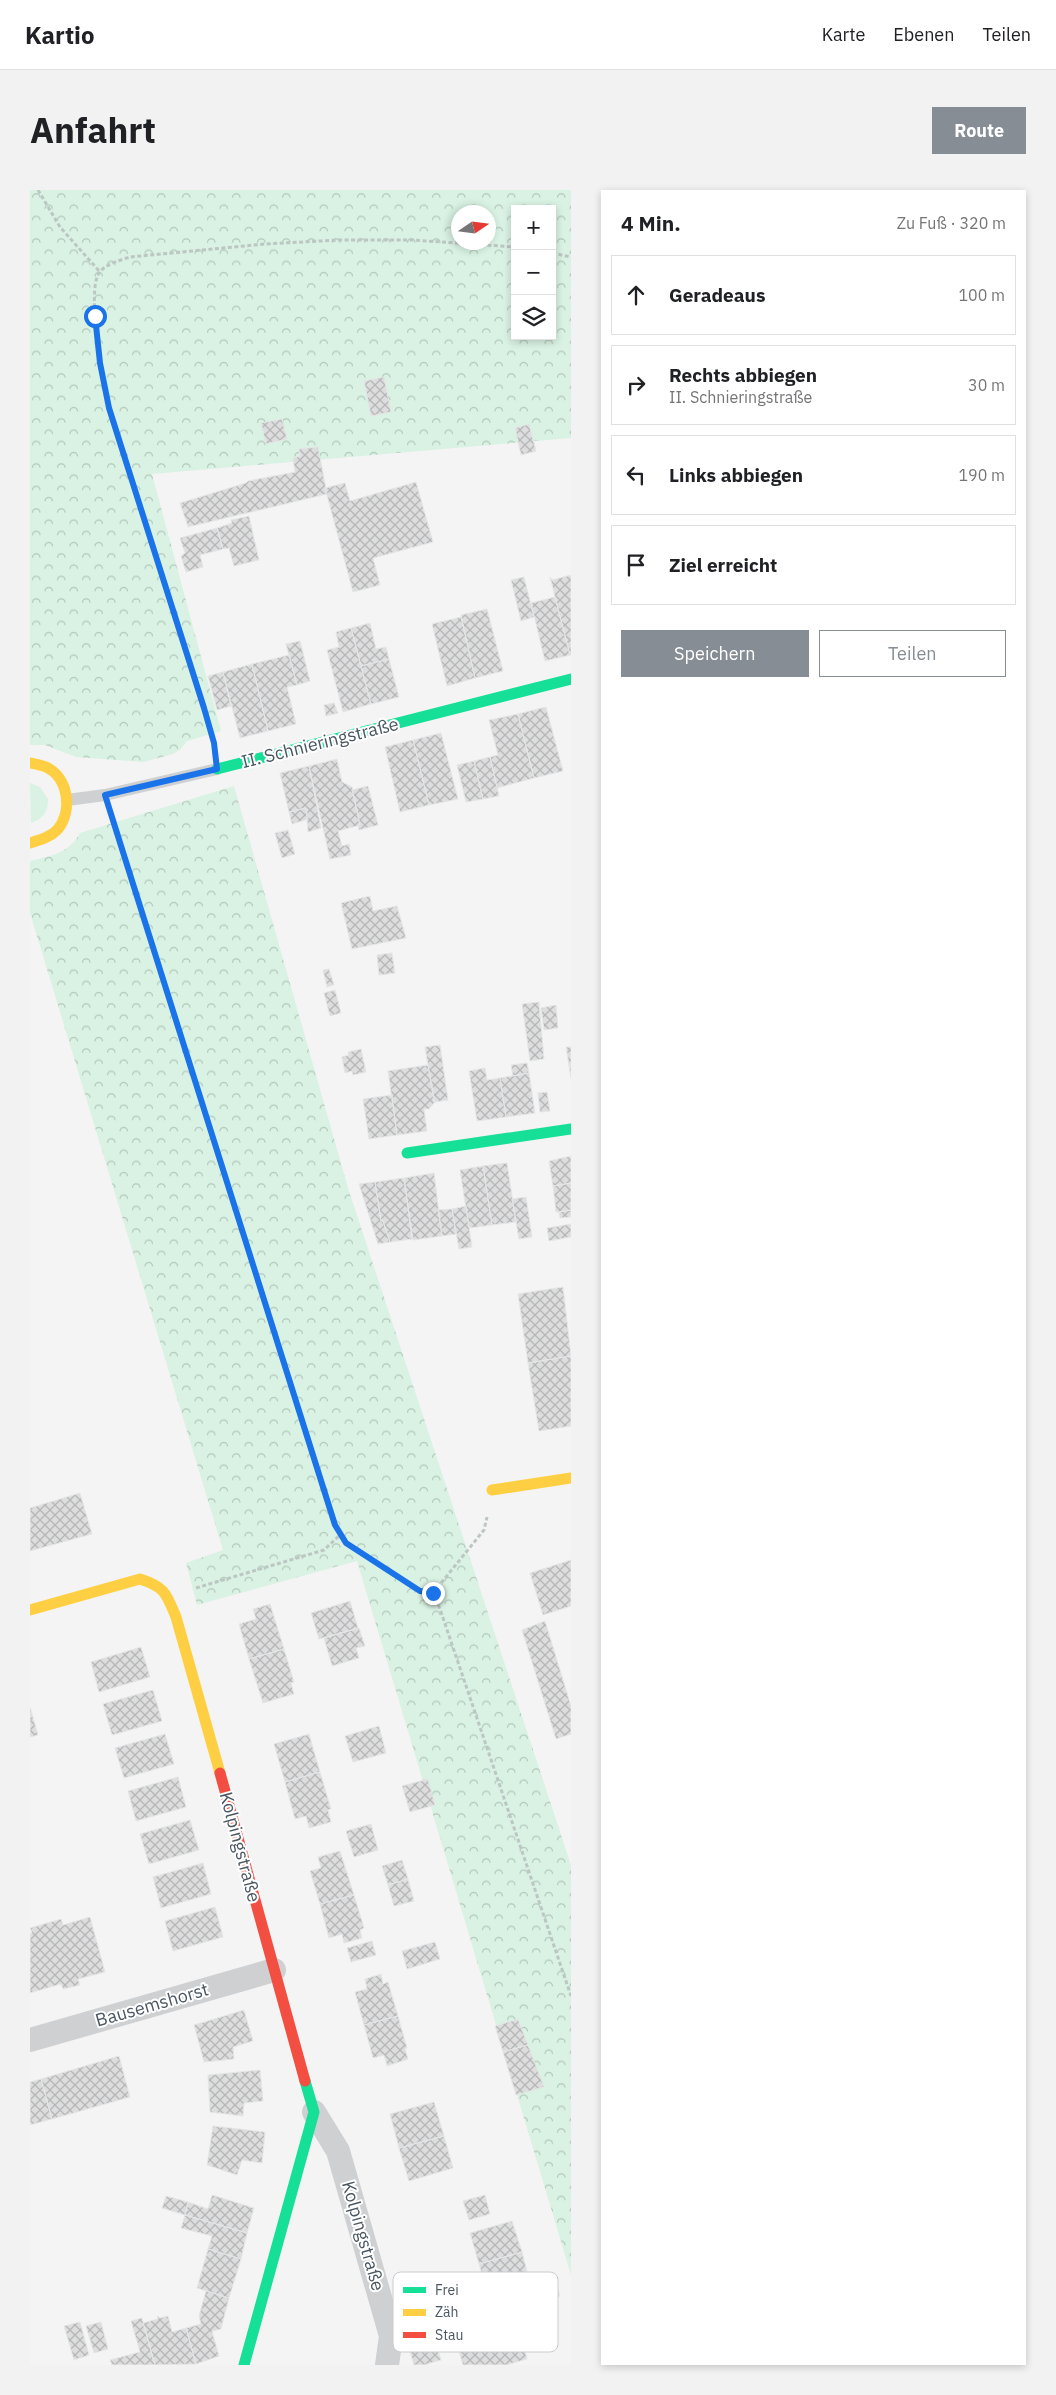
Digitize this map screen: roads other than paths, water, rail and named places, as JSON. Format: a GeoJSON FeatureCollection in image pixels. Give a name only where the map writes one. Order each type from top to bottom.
{"type":"FeatureCollection","features":[{"type":"Feature","properties":{"kind":"street","name":"II. Schnieringstraße"},"geometry":{"type":"LineString","coordinates":[[217,769],[571,679]]}},
{"type":"Feature","properties":{"kind":"street"},"geometry":{"type":"LineString","coordinates":[[30,763],[48,768],[56,774],[65,790],[67,800],[65,816],[58,829],[44,839],[30,843]]}},
{"type":"Feature","properties":{"kind":"street"},"geometry":{"type":"LineString","coordinates":[[407,1153],[571,1129]]}},
{"type":"Feature","properties":{"kind":"street"},"geometry":{"type":"LineString","coordinates":[[492,1490],[571,1478]]}},
{"type":"Feature","properties":{"kind":"street","name":"Kolpingstraße"},"geometry":{"type":"LineString","coordinates":[[30,1610],[140,1579],[158,1585],[167,1596],[176,1618],[314,2112],[338,2151],[391,2336],[387,2365]]}},
{"type":"Feature","properties":{"kind":"street","name":"Bausemshorst"},"geometry":{"type":"LineString","coordinates":[[30,2040],[274,1970]]}},
{"type":"Feature","properties":{"kind":"street"},"geometry":{"type":"LineString","coordinates":[[244,2365],[314,2112]]}},
{"type":"Feature","properties":{"kind":"lane","name":"II. Schnieringstraße"},"geometry":{"type":"LineString","coordinates":[[67,800],[105,795],[217,769]]}}]}
